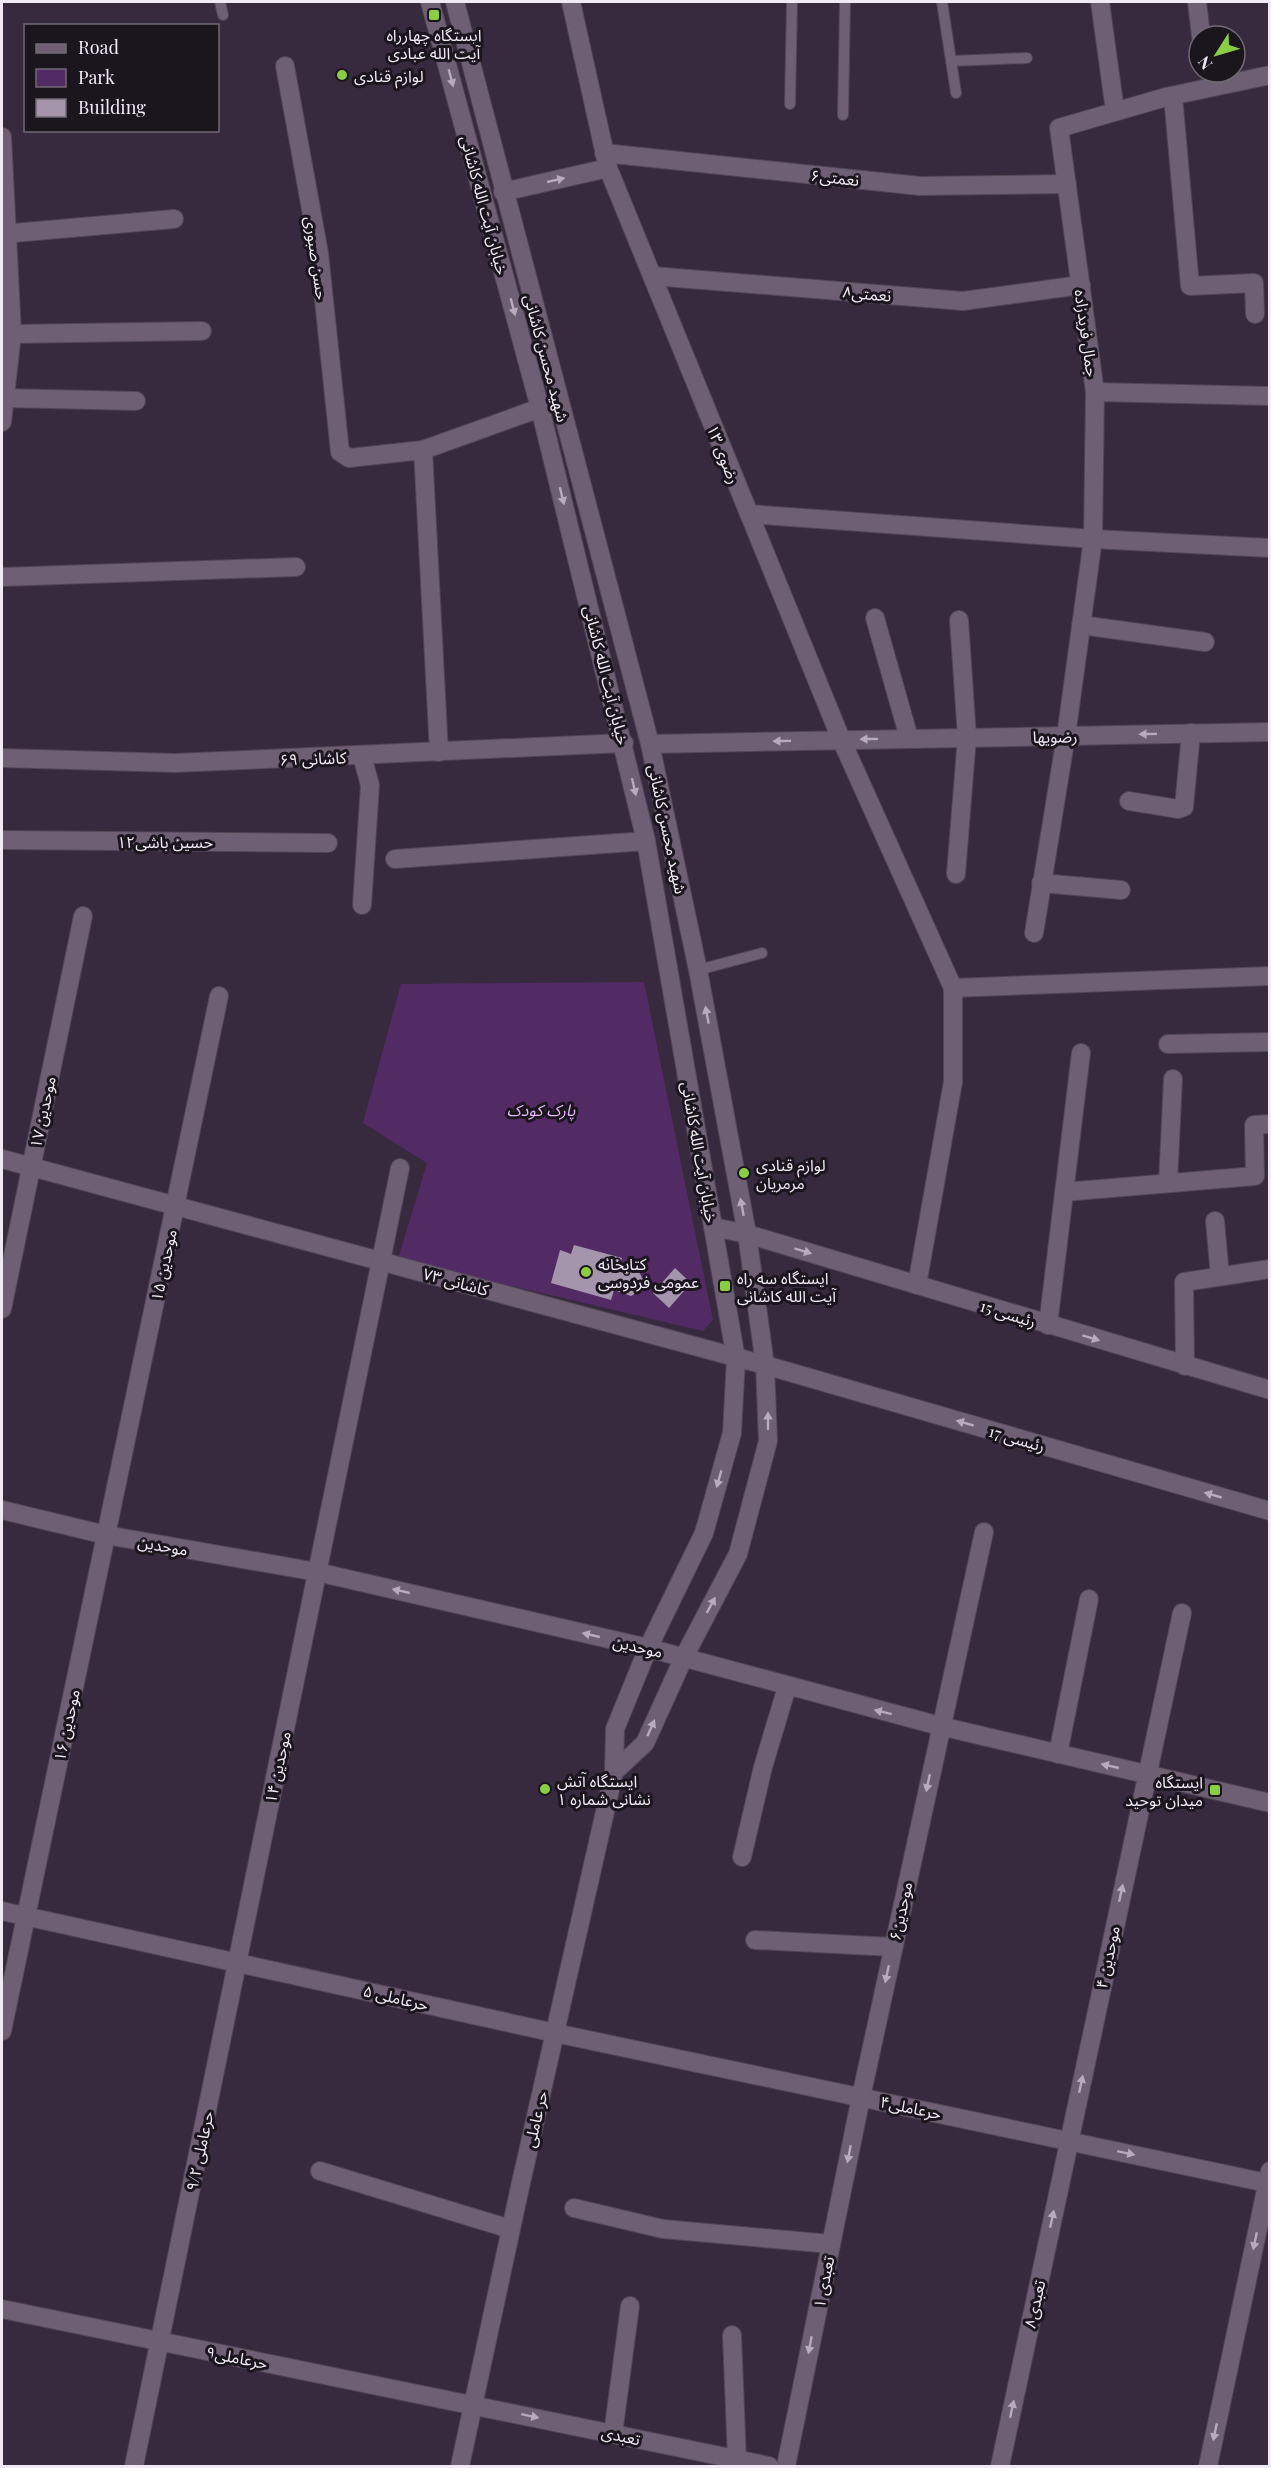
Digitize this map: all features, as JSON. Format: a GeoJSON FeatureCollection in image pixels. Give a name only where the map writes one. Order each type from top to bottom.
{"type":"FeatureCollection","features":[{"type":"Feature","properties":{"kind":"street","name":"خیابان آیت الله کاشانی"},"geometry":{"type":"LineString","coordinates":[[430,2],[540,408],[624,743],[646,841],[736,1359]]}},
{"type":"Feature","properties":{"kind":"street","name":"شهید محسن کاشانی"},"geometry":{"type":"LineString","coordinates":[[455,2],[503,192],[650,744],[698,970],[747,1234],[765,1365],[768,1441],[738,1554],[684,1657]]}},
{"type":"Feature","properties":{"kind":"street","name":"رضوی ۱۳"},"geometry":{"type":"LineString","coordinates":[[571,2],[606,160],[841,739],[953,988]]}},
{"type":"Feature","properties":{"kind":"street"},"geometry":{"type":"LineString","coordinates":[[1100,2],[1115,111],[1173,96],[1197,84]]}},
{"type":"Feature","properties":{"kind":"street"},"geometry":{"type":"LineString","coordinates":[[1197,2],[1199,24]]}},
{"type":"Feature","properties":{"kind":"street","name":"حسن صبوری"},"geometry":{"type":"LineString","coordinates":[[285,66],[318,253],[340,452],[349,458],[423,450]]}},
{"type":"Feature","properties":{"kind":"street"},"geometry":{"type":"LineString","coordinates":[[1247,77],[1269,75]]}},
{"type":"Feature","properties":{"kind":"street"},"geometry":{"type":"LineString","coordinates":[[1173,96],[1190,286],[1254,283],[1255,314]]}},
{"type":"Feature","properties":{"kind":"street","name":"جمال فریدزاده"},"geometry":{"type":"LineString","coordinates":[[1034,933],[1066,736],[1093,539],[1095,392],[1059,128],[1115,111]]}},
{"type":"Feature","properties":{"kind":"street"},"geometry":{"type":"LineString","coordinates":[[2,136],[4,234],[12,334],[2,422]]}},
{"type":"Feature","properties":{"kind":"street","name":"نعمتی۶"},"geometry":{"type":"LineString","coordinates":[[503,192],[606,160],[920,186],[1067,184]]}},
{"type":"Feature","properties":{"kind":"street"},"geometry":{"type":"LineString","coordinates":[[4,234],[174,219]]}},
{"type":"Feature","properties":{"kind":"street","name":"نعمتی۸"},"geometry":{"type":"LineString","coordinates":[[652,276],[963,301],[1081,285]]}},
{"type":"Feature","properties":{"kind":"street"},"geometry":{"type":"LineString","coordinates":[[12,334],[202,331]]}},
{"type":"Feature","properties":{"kind":"street"},"geometry":{"type":"LineString","coordinates":[[1095,392],[1269,396]]}},
{"type":"Feature","properties":{"kind":"street"},"geometry":{"type":"LineString","coordinates":[[5,398],[136,401]]}},
{"type":"Feature","properties":{"kind":"street"},"geometry":{"type":"LineString","coordinates":[[439,752],[423,450],[540,408]]}},
{"type":"Feature","properties":{"kind":"street"},"geometry":{"type":"LineString","coordinates":[[749,514],[1093,539],[1269,548]]}},
{"type":"Feature","properties":{"kind":"street"},"geometry":{"type":"LineString","coordinates":[[2,577],[296,567]]}},
{"type":"Feature","properties":{"kind":"street"},"geometry":{"type":"LineString","coordinates":[[875,618],[909,738]]}},
{"type":"Feature","properties":{"kind":"street"},"geometry":{"type":"LineString","coordinates":[[956,874],[967,737],[959,620]]}},
{"type":"Feature","properties":{"kind":"street"},"geometry":{"type":"LineString","coordinates":[[1081,625],[1205,642]]}},
{"type":"Feature","properties":{"kind":"street","name":"رضویها"},"geometry":{"type":"LineString","coordinates":[[650,744],[1269,732]]}},
{"type":"Feature","properties":{"kind":"street"},"geometry":{"type":"LineString","coordinates":[[1129,801],[1178,809],[1184,807],[1191,734]]}},
{"type":"Feature","properties":{"kind":"street","name":"کاشانی ۶۹"},"geometry":{"type":"LineString","coordinates":[[2,758],[174,763],[624,743],[650,744]]}},
{"type":"Feature","properties":{"kind":"street"},"geometry":{"type":"LineString","coordinates":[[362,756],[370,785],[362,905]]}},
{"type":"Feature","properties":{"kind":"street","name":"حسین باشی۱۲"},"geometry":{"type":"LineString","coordinates":[[2,840],[328,843]]}},
{"type":"Feature","properties":{"kind":"street"},"geometry":{"type":"LineString","coordinates":[[394,859],[646,841]]}},
{"type":"Feature","properties":{"kind":"street"},"geometry":{"type":"LineString","coordinates":[[1041,883],[1121,890]]}},
{"type":"Feature","properties":{"kind":"street","name":"موحدین ۱۷"},"geometry":{"type":"LineString","coordinates":[[2,1309],[83,916]]}},
{"type":"Feature","properties":{"kind":"street"},"geometry":{"type":"LineString","coordinates":[[917,1285],[953,1082],[953,988],[1269,976]]}},
{"type":"Feature","properties":{"kind":"street","name":"موحدین ۱۵"},"geometry":{"type":"LineString","coordinates":[[106,1535],[219,996]]}},
{"type":"Feature","properties":{"kind":"street"},"geometry":{"type":"LineString","coordinates":[[1168,1044],[1269,1042]]}},
{"type":"Feature","properties":{"kind":"street"},"geometry":{"type":"LineString","coordinates":[[1048,1325],[1081,1053]]}},
{"type":"Feature","properties":{"kind":"street"},"geometry":{"type":"LineString","coordinates":[[1168,1183],[1173,1079]]}},
{"type":"Feature","properties":{"kind":"street"},"geometry":{"type":"LineString","coordinates":[[1064,1192],[1255,1176],[1254,1125],[1269,1124]]}},
{"type":"Feature","properties":{"kind":"street","name":"کاشانی ۷۳"},"geometry":{"type":"LineString","coordinates":[[2,1159],[765,1365]]}},
{"type":"Feature","properties":{"kind":"street","name":"موحدین ۱۴"},"geometry":{"type":"LineString","coordinates":[[237,1961],[400,1168]]}},
{"type":"Feature","properties":{"kind":"street"},"geometry":{"type":"LineString","coordinates":[[1215,1221],[1220,1276]]}},
{"type":"Feature","properties":{"kind":"street","name":"رئیسی 15"},"geometry":{"type":"LineString","coordinates":[[713,1227],[747,1234],[1269,1390]]}},
{"type":"Feature","properties":{"kind":"street"},"geometry":{"type":"LineString","coordinates":[[1185,1366],[1184,1282],[1220,1276],[1269,1275]]}},
{"type":"Feature","properties":{"kind":"street"},"geometry":{"type":"LineString","coordinates":[[648,1648],[704,1533],[732,1433],[736,1359]]}},
{"type":"Feature","properties":{"kind":"street","name":"رئیسی 17"},"geometry":{"type":"LineString","coordinates":[[765,1365],[1269,1511]]}},
{"type":"Feature","properties":{"kind":"street","name":"موحدین"},"geometry":{"type":"LineString","coordinates":[[2,1510],[106,1535],[317,1572],[648,1648],[787,1687],[940,1726],[1269,1803]]}},
{"type":"Feature","properties":{"kind":"street","name":"موحدین۶"},"geometry":{"type":"LineString","coordinates":[[861,2097],[984,1532]]}},
{"type":"Feature","properties":{"kind":"street","name":"موحدین ۱۶"},"geometry":{"type":"LineString","coordinates":[[2,2031],[106,1535]]}},
{"type":"Feature","properties":{"kind":"street"},"geometry":{"type":"LineString","coordinates":[[1058,1754],[1089,1599]]}},
{"type":"Feature","properties":{"kind":"street","name":"موحدین ۴"},"geometry":{"type":"LineString","coordinates":[[1069,2141],[1145,1774],[1182,1613]]}},
{"type":"Feature","properties":{"kind":"street","name":"حر عاملی"},"geometry":{"type":"LineString","coordinates":[[460,2466],[510,2229],[614,1772],[615,1729],[648,1648]]}},
{"type":"Feature","properties":{"kind":"street"},"geometry":{"type":"LineString","coordinates":[[614,1772],[645,1743],[684,1657]]}},
{"type":"Feature","properties":{"kind":"street"},"geometry":{"type":"LineString","coordinates":[[742,1857],[763,1767],[787,1687]]}},
{"type":"Feature","properties":{"kind":"street","name":"حرعاملی ۵"},"geometry":{"type":"LineString","coordinates":[[2,1911],[237,1961],[555,2033]]}},
{"type":"Feature","properties":{"kind":"street"},"geometry":{"type":"LineString","coordinates":[[754,1940],[893,1947]]}},
{"type":"Feature","properties":{"kind":"street","name":"حرعاملی ۹/۲"},"geometry":{"type":"LineString","coordinates":[[134,2466],[237,1961]]}},
{"type":"Feature","properties":{"kind":"street","name":"حرعاملی۴"},"geometry":{"type":"LineString","coordinates":[[555,2033],[1069,2141],[1268,2177]]}},
{"type":"Feature","properties":{"kind":"street","name":"تعبدی ۱"},"geometry":{"type":"LineString","coordinates":[[786,2466],[861,2097]]}},
{"type":"Feature","properties":{"kind":"street","name":"تعبدی۸"},"geometry":{"type":"LineString","coordinates":[[1000,2466],[1069,2141]]}},
{"type":"Feature","properties":{"kind":"street"},"geometry":{"type":"LineString","coordinates":[[320,2171],[510,2229]]}},
{"type":"Feature","properties":{"kind":"street"},"geometry":{"type":"LineString","coordinates":[[1208,2466],[1268,2177]]}},
{"type":"Feature","properties":{"kind":"street"},"geometry":{"type":"LineString","coordinates":[[574,2208],[663,2229],[831,2244]]}},
{"type":"Feature","properties":{"kind":"street"},"geometry":{"type":"LineString","coordinates":[[613,2434],[630,2306]]}},
{"type":"Feature","properties":{"kind":"street","name":"حرعاملی۹"},"geometry":{"type":"LineString","coordinates":[[2,2309],[473,2404]]}},
{"type":"Feature","properties":{"kind":"street"},"geometry":{"type":"LineString","coordinates":[[732,2335],[738,2460]]}},
{"type":"Feature","properties":{"kind":"street","name":"تعبدی"},"geometry":{"type":"LineString","coordinates":[[473,2404],[769,2466]]}},
{"type":"Feature","properties":{"kind":"lane"},"geometry":{"type":"LineString","coordinates":[[220,2],[222,15]]}},
{"type":"Feature","properties":{"kind":"lane"},"geometry":{"type":"LineString","coordinates":[[790,104],[792,2]]}},
{"type":"Feature","properties":{"kind":"lane"},"geometry":{"type":"LineString","coordinates":[[843,115],[845,2]]}},
{"type":"Feature","properties":{"kind":"lane"},"geometry":{"type":"LineString","coordinates":[[942,2],[956,93]]}},
{"type":"Feature","properties":{"kind":"lane"},"geometry":{"type":"LineString","coordinates":[[951,61],[1027,58]]}},
{"type":"Feature","properties":{"kind":"lane"},"geometry":{"type":"LineString","coordinates":[[698,970],[762,953]]}},
{"type":"Feature","properties":{"kind":"green space","name":"پارک کودک"},"geometry":{"type":"Polygon","coordinates":[[[644,982],[713,1320],[703,1331],[398,1259],[427,1163],[363,1123],[401,984],[644,982]]]}},
{"type":"Feature","properties":{"kind":"building","name":"کتابخانه عمومی فردوسی"},"geometry":{"type":"Polygon","coordinates":[[[574,1245],[622,1258],[620,1265],[638,1270],[647,1287],[631,1296],[614,1290],[611,1300],[551,1283],[560,1250],[571,1254],[574,1245]]]}},
{"type":"Feature","properties":{"kind":"building"},"geometry":{"type":"Polygon","coordinates":[[[675,1268],[691,1283],[669,1308],[653,1293],[675,1268]]]}},
{"type":"Feature","properties":{"kind":"place","name":"ایستگاه چهارراه آیت الله عبادی"},"geometry":{"type":"Point","coordinates":[434,15]}},
{"type":"Feature","properties":{"kind":"place","name":"لوازم قنادی"},"geometry":{"type":"Point","coordinates":[342,75]}},
{"type":"Feature","properties":{"kind":"place","name":"لوازم قنادی مرمریان"},"geometry":{"type":"Point","coordinates":[744,1173]}},
{"type":"Feature","properties":{"kind":"place","name":"کتابخانه عمومی فردوسی"},"geometry":{"type":"Point","coordinates":[586,1272]}},
{"type":"Feature","properties":{"kind":"place","name":"ایستگاه سه راه آیت الله کاشانی"},"geometry":{"type":"Point","coordinates":[725,1286]}},
{"type":"Feature","properties":{"kind":"place","name":"ایستگاه آتش نشانی شماره ۱"},"geometry":{"type":"Point","coordinates":[545,1789]}},
{"type":"Feature","properties":{"kind":"place","name":"ایستگاه میدان توحید"},"geometry":{"type":"Point","coordinates":[1215,1790]}}]}
